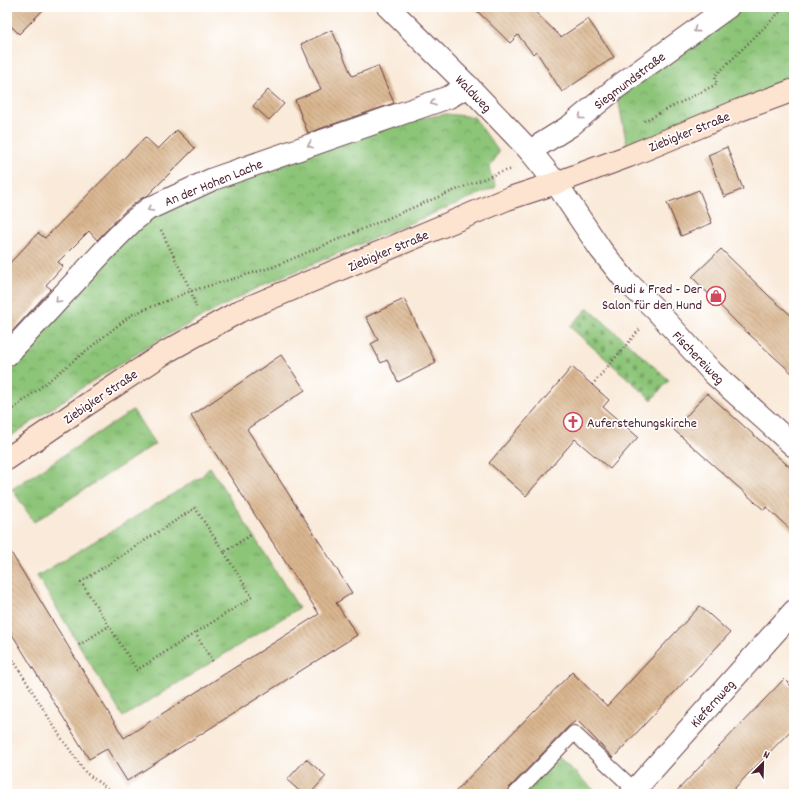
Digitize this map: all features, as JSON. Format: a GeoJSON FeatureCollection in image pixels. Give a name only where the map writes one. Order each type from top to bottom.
{"type":"FeatureCollection","features":[{"type":"Feature","properties":{"kind":"main road","name":"Ziebigker Straße"},"geometry":{"type":"LineString","coordinates":[[7,459],[166,352],[203,330],[240,312],[507,198],[629,156],[740,110],[794,90]]}},
{"type":"Feature","properties":{"kind":"street","name":"Waldweg"},"geometry":{"type":"LineString","coordinates":[[388,7],[468,86],[530,151],[556,182]]}},
{"type":"Feature","properties":{"kind":"street","name":"Siegmundstraße"},"geometry":{"type":"LineString","coordinates":[[530,151],[570,126],[616,88],[728,7]]}},
{"type":"Feature","properties":{"kind":"street","name":"An der Hohen Lache"},"geometry":{"type":"LineString","coordinates":[[7,355],[132,221],[148,209],[213,179],[449,97],[468,86]]}},
{"type":"Feature","properties":{"kind":"street","name":"Fischereiweg"},"geometry":{"type":"LineString","coordinates":[[556,182],[601,250],[625,280],[656,310],[713,373],[794,446]]}},
{"type":"Feature","properties":{"kind":"street","name":"Kiefernweg"},"geometry":{"type":"LineString","coordinates":[[635,793],[794,611]]}},
{"type":"Feature","properties":{"kind":"lane"},"geometry":{"type":"LineString","coordinates":[[515,794],[574,733],[635,793]]}},
{"type":"Feature","properties":{"kind":"path"},"geometry":{"type":"LineString","coordinates":[[640,123],[717,84],[715,76],[784,7]]}},
{"type":"Feature","properties":{"kind":"path"},"geometry":{"type":"LineString","coordinates":[[148,209],[159,225],[191,291],[203,330]]}},
{"type":"Feature","properties":{"kind":"path"},"geometry":{"type":"LineString","coordinates":[[592,385],[656,310]]}},
{"type":"Feature","properties":{"kind":"path"},"geometry":{"type":"LineString","coordinates":[[195,508],[252,597],[137,670],[109,626],[81,582],[195,508]]}},
{"type":"Feature","properties":{"kind":"path"},"geometry":{"type":"LineString","coordinates":[[224,552],[252,534]]}},
{"type":"Feature","properties":{"kind":"path"},"geometry":{"type":"LineString","coordinates":[[79,645],[109,626]]}},
{"type":"Feature","properties":{"kind":"path"},"geometry":{"type":"LineString","coordinates":[[195,633],[213,662]]}},
{"type":"Feature","properties":{"kind":"path"},"geometry":{"type":"LineString","coordinates":[[7,650],[60,736],[86,773],[115,794]]}},
{"type":"Feature","properties":{"kind":"green space"},"geometry":{"type":"Polygon","coordinates":[[[728,7],[794,7],[794,90],[629,156],[616,88],[728,7]]]}},
{"type":"Feature","properties":{"kind":"green space"},"geometry":{"type":"Polygon","coordinates":[[[446,114],[474,117],[499,152],[489,169],[496,187],[263,285],[164,337],[83,387],[7,439],[7,364],[144,221],[211,186],[411,120],[446,114]]]}},
{"type":"Feature","properties":{"kind":"green space"},"geometry":{"type":"Polygon","coordinates":[[[588,308],[669,380],[652,400],[570,327],[588,308]]]}},
{"type":"Feature","properties":{"kind":"green space"},"geometry":{"type":"Polygon","coordinates":[[[133,410],[155,444],[34,522],[12,489],[133,410]]]}},
{"type":"Feature","properties":{"kind":"green space"},"geometry":{"type":"Polygon","coordinates":[[[210,467],[299,608],[123,717],[37,576],[201,477],[210,467]]]}},
{"type":"Feature","properties":{"kind":"green space"},"geometry":{"type":"Polygon","coordinates":[[[554,753],[598,794],[515,794],[554,753]]]}},
{"type":"Feature","properties":{"kind":"building"},"geometry":{"type":"Polygon","coordinates":[[[7,7],[46,7],[19,34],[7,22],[7,7]]]}},
{"type":"Feature","properties":{"kind":"building"},"geometry":{"type":"Polygon","coordinates":[[[473,7],[530,7],[561,37],[588,19],[614,57],[562,92],[536,51],[533,54],[518,35],[510,43],[473,7]]]}},
{"type":"Feature","properties":{"kind":"building"},"geometry":{"type":"Polygon","coordinates":[[[332,30],[352,76],[378,66],[394,103],[308,133],[295,100],[321,89],[301,44],[332,30]]]}},
{"type":"Feature","properties":{"kind":"building"},"geometry":{"type":"Polygon","coordinates":[[[268,90],[284,104],[269,120],[253,106],[268,90]]]}},
{"type":"Feature","properties":{"kind":"building"},"geometry":{"type":"Polygon","coordinates":[[[177,130],[195,148],[147,196],[140,199],[125,211],[97,240],[89,231],[58,262],[63,266],[46,285],[51,289],[7,337],[7,266],[38,233],[45,238],[145,137],[158,149],[177,130]]]}},
{"type":"Feature","properties":{"kind":"building"},"geometry":{"type":"Polygon","coordinates":[[[727,147],[743,189],[724,197],[708,155],[727,147]]]}},
{"type":"Feature","properties":{"kind":"building"},"geometry":{"type":"Polygon","coordinates":[[[699,190],[712,223],[681,236],[667,203],[699,190]]]}},
{"type":"Feature","properties":{"kind":"building"},"geometry":{"type":"Polygon","coordinates":[[[721,249],[794,318],[794,375],[738,324],[692,277],[721,249]]]}},
{"type":"Feature","properties":{"kind":"building"},"geometry":{"type":"Polygon","coordinates":[[[404,299],[436,363],[398,382],[387,360],[381,363],[371,344],[378,340],[366,317],[404,299]]]}},
{"type":"Feature","properties":{"kind":"building"},"geometry":{"type":"Polygon","coordinates":[[[281,355],[305,390],[247,429],[352,593],[336,603],[357,635],[127,781],[107,749],[89,759],[7,626],[7,546],[124,738],[319,614],[191,416],[281,355]]]}},
{"type":"Feature","properties":{"kind":"building","name":"Auferstehungskirche"},"geometry":{"type":"Polygon","coordinates":[[[572,367],[609,400],[603,407],[638,437],[610,469],[575,439],[526,496],[489,463],[572,367]]]}},
{"type":"Feature","properties":{"kind":"building"},"geometry":{"type":"Polygon","coordinates":[[[707,393],[794,471],[794,533],[766,507],[764,510],[674,430],[707,393]]]}},
{"type":"Feature","properties":{"kind":"building"},"geometry":{"type":"Polygon","coordinates":[[[700,606],[730,633],[613,758],[577,720],[568,727],[505,794],[453,794],[572,672],[607,706],[700,606]]]}},
{"type":"Feature","properties":{"kind":"building"},"geometry":{"type":"Polygon","coordinates":[[[784,679],[794,689],[794,727],[729,794],[674,794],[784,679]]]}},
{"type":"Feature","properties":{"kind":"building"},"geometry":{"type":"Polygon","coordinates":[[[306,759],[326,776],[310,794],[303,794],[287,780],[306,759]]]}},
{"type":"Feature","properties":{"kind":"place","name":"Rudi & Fred - Der Salon für den Hund"},"geometry":{"type":"Point","coordinates":[716,296]}},
{"type":"Feature","properties":{"kind":"place","name":"Auferstehungskirche"},"geometry":{"type":"Point","coordinates":[573,422]}}]}
